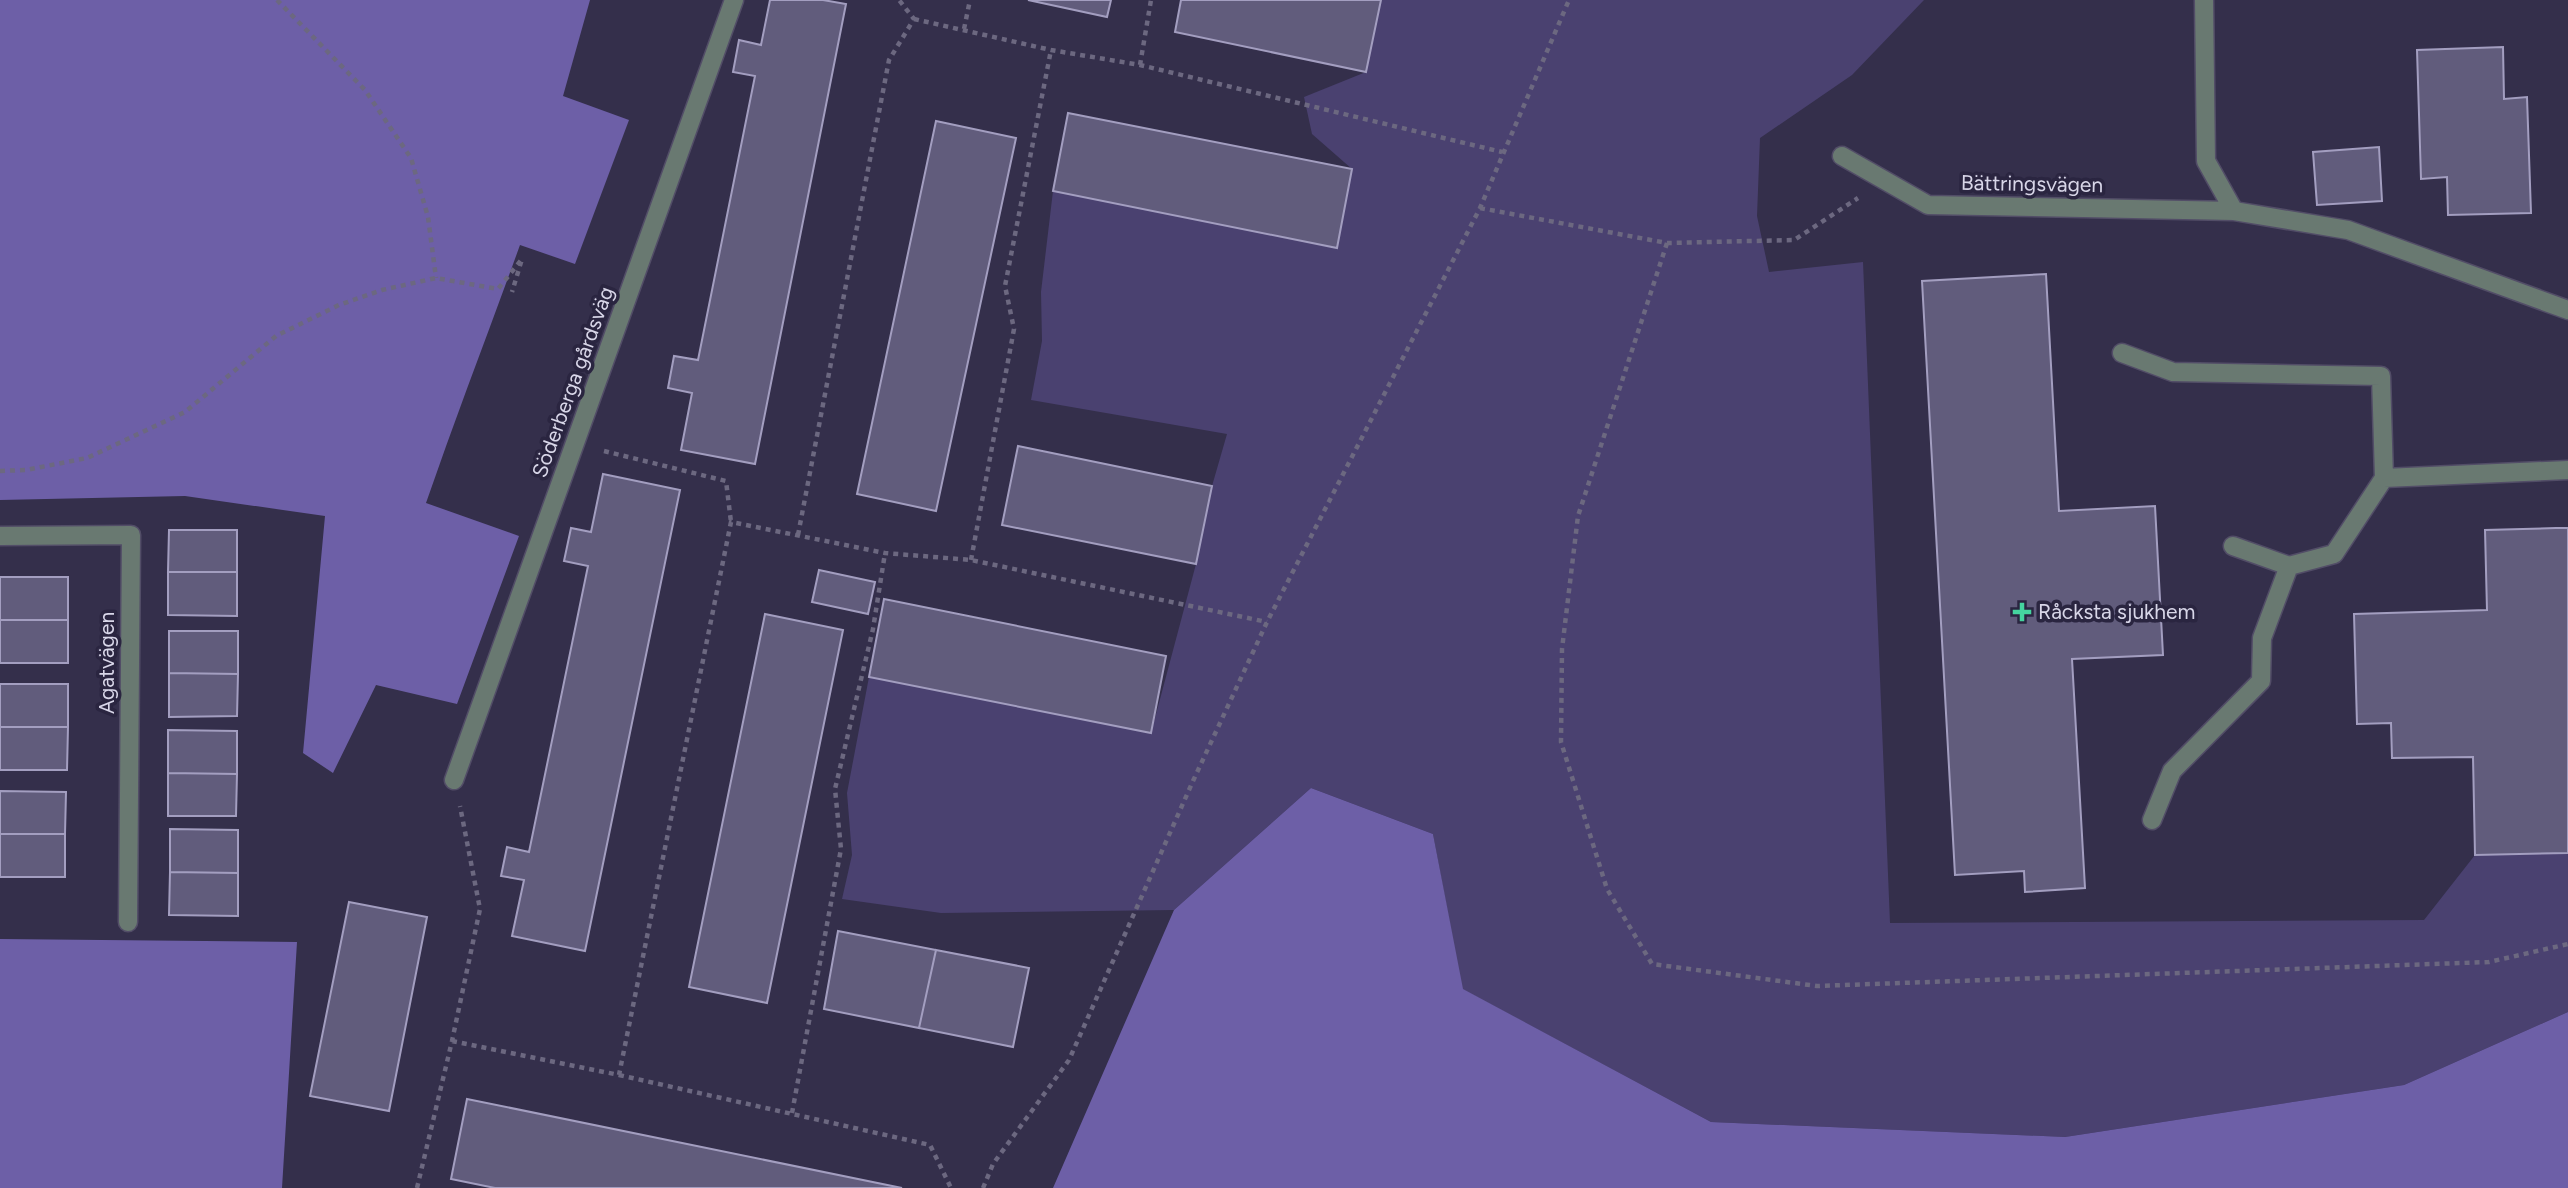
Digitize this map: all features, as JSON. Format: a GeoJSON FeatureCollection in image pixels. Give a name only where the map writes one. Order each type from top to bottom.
{"type":"FeatureCollection","features":[{"type":"Feature","properties":{"kind":"street","name":"Söderberga gårdsväg"},"geometry":{"type":"LineString","coordinates":[[454,780],[734,0]]}},
{"type":"Feature","properties":{"kind":"street"},"geometry":{"type":"LineString","coordinates":[[2204,0],[2206,161],[2234,211]]}},
{"type":"Feature","properties":{"kind":"street","name":"Bättringsvägen"},"geometry":{"type":"LineString","coordinates":[[1842,156],[1928,205],[2234,211],[2348,230],[2568,310]]}},
{"type":"Feature","properties":{"kind":"street"},"geometry":{"type":"LineString","coordinates":[[2122,353],[2173,372],[2381,376],[2384,478],[2334,554],[2290,566],[2233,546]]}},
{"type":"Feature","properties":{"kind":"street"},"geometry":{"type":"LineString","coordinates":[[2384,478],[2568,470]]}},
{"type":"Feature","properties":{"kind":"street","name":"Agatvägen"},"geometry":{"type":"LineString","coordinates":[[0,536],[131,535],[128,922]]}},
{"type":"Feature","properties":{"kind":"street"},"geometry":{"type":"LineString","coordinates":[[2152,820],[2172,771],[2261,681],[2262,638],[2290,566]]}},
{"type":"Feature","properties":{"kind":"path"},"geometry":{"type":"LineString","coordinates":[[277,0],[365,90],[411,158],[428,217],[436,278]]}},
{"type":"Feature","properties":{"kind":"path"},"geometry":{"type":"LineString","coordinates":[[899,0],[914,19],[1051,50],[1140,65],[1502,152]]}},
{"type":"Feature","properties":{"kind":"path"},"geometry":{"type":"LineString","coordinates":[[964,29],[971,0]]}},
{"type":"Feature","properties":{"kind":"path"},"geometry":{"type":"LineString","coordinates":[[1140,65],[1150,0]]}},
{"type":"Feature","properties":{"kind":"path"},"geometry":{"type":"LineString","coordinates":[[983,1188],[993,1164],[1069,1060],[1267,622],[1480,208],[1569,0]]}},
{"type":"Feature","properties":{"kind":"path"},"geometry":{"type":"LineString","coordinates":[[799,535],[889,60],[914,19]]}},
{"type":"Feature","properties":{"kind":"path"},"geometry":{"type":"LineString","coordinates":[[971,560],[1014,329],[1005,286],[1051,50]]}},
{"type":"Feature","properties":{"kind":"path"},"geometry":{"type":"LineString","coordinates":[[1480,208],[1667,243],[1794,240],[1886,180]]}},
{"type":"Feature","properties":{"kind":"path"},"geometry":{"type":"LineString","coordinates":[[1667,243],[1578,516],[1562,649],[1561,742],[1607,889],[1652,964],[1817,986],[2489,962],[2568,944]]}},
{"type":"Feature","properties":{"kind":"path"},"geometry":{"type":"LineString","coordinates":[[0,471],[26,470],[87,458],[185,412],[276,335],[339,305],[382,290],[436,278],[498,289],[522,259],[512,292]]}},
{"type":"Feature","properties":{"kind":"path"},"geometry":{"type":"LineString","coordinates":[[575,444],[726,481],[731,522],[620,1075]]}},
{"type":"Feature","properties":{"kind":"path"},"geometry":{"type":"LineString","coordinates":[[731,522],[886,553],[971,560],[1267,622]]}},
{"type":"Feature","properties":{"kind":"path"},"geometry":{"type":"LineString","coordinates":[[792,1113],[841,849],[835,789],[873,629],[886,553]]}},
{"type":"Feature","properties":{"kind":"path"},"geometry":{"type":"LineString","coordinates":[[417,1188],[480,909],[454,780]]}},
{"type":"Feature","properties":{"kind":"path"},"geometry":{"type":"LineString","coordinates":[[452,1041],[620,1075],[930,1145],[951,1188]]}},
{"type":"Feature","properties":{"kind":"shaded area"},"geometry":{"type":"Polygon","coordinates":[[[0,0],[590,0],[563,96],[629,120],[575,264],[520,245],[426,503],[519,536],[457,704],[376,685],[333,773],[303,753],[325,516],[185,496],[0,500],[0,0]]]}},
{"type":"Feature","properties":{"kind":"shaded area"},"geometry":{"type":"Polygon","coordinates":[[[1381,0],[1924,0],[1852,75],[1760,138],[1757,216],[1769,272],[1863,262],[1890,923],[2424,920],[2475,855],[2568,853],[2568,1012],[2404,1085],[2065,1137],[1711,1122],[1462,989],[1433,834],[1311,788],[1174,910],[941,913],[842,899],[852,855],[847,793],[869,677],[1151,733],[1227,434],[1031,400],[1042,341],[1041,292],[1053,191],[1336,248],[1352,169],[1312,134],[1304,97],[1366,72],[1381,0]]]}},
{"type":"Feature","properties":{"kind":"shaded area"},"geometry":{"type":"Polygon","coordinates":[[[1311,788],[1433,834],[1463,989],[1711,1122],[2065,1137],[2404,1085],[2568,1012],[2568,1188],[1053,1188],[1174,910],[1311,788]]]}},
{"type":"Feature","properties":{"kind":"shaded area"},"geometry":{"type":"Polygon","coordinates":[[[0,939],[297,942],[282,1188],[0,1188],[0,939]]]}},
{"type":"Feature","properties":{"kind":"building"},"geometry":{"type":"Polygon","coordinates":[[[770,0],[823,0],[846,4],[755,464],[681,450],[692,393],[668,388],[674,356],[698,360],[755,76],[733,72],[739,40],[761,45],[770,0]]]}},
{"type":"Feature","properties":{"kind":"building"},"geometry":{"type":"Polygon","coordinates":[[[1028,0],[1111,0],[1107,17],[1028,0]]]}},
{"type":"Feature","properties":{"kind":"building"},"geometry":{"type":"Polygon","coordinates":[[[1181,0],[1381,0],[1366,72],[1175,32],[1181,0]]]}},
{"type":"Feature","properties":{"kind":"building"},"geometry":{"type":"Polygon","coordinates":[[[2503,47],[2504,99],[2527,97],[2531,213],[2448,215],[2447,177],[2421,179],[2417,50],[2503,47]]]}},
{"type":"Feature","properties":{"kind":"building"},"geometry":{"type":"Polygon","coordinates":[[[1068,113],[1352,169],[1337,248],[1053,191],[1068,113]]]}},
{"type":"Feature","properties":{"kind":"building"},"geometry":{"type":"Polygon","coordinates":[[[936,121],[1016,138],[936,511],[857,494],[936,121]]]}},
{"type":"Feature","properties":{"kind":"building"},"geometry":{"type":"Polygon","coordinates":[[[2379,147],[2382,201],[2317,205],[2313,152],[2379,147]]]}},
{"type":"Feature","properties":{"kind":"building"},"geometry":{"type":"Polygon","coordinates":[[[2046,274],[2059,511],[2155,506],[2163,655],[2072,659],[2085,888],[2025,892],[2024,871],[1955,875],[1922,281],[2046,274]]]}},
{"type":"Feature","properties":{"kind":"building"},"geometry":{"type":"Polygon","coordinates":[[[1018,446],[1212,486],[1196,564],[1002,525],[1018,446]]]}},
{"type":"Feature","properties":{"kind":"building"},"geometry":{"type":"Polygon","coordinates":[[[603,474],[680,490],[585,951],[512,936],[524,880],[501,876],[507,847],[529,852],[588,566],[564,561],[571,528],[591,532],[603,474]]]}},
{"type":"Feature","properties":{"kind":"building"},"geometry":{"type":"Polygon","coordinates":[[[2568,528],[2568,853],[2475,855],[2473,757],[2392,758],[2391,723],[2357,724],[2354,614],[2487,610],[2485,530],[2568,528]]]}},
{"type":"Feature","properties":{"kind":"building"},"geometry":{"type":"Polygon","coordinates":[[[169,530],[237,530],[237,572],[168,572],[169,530]]]}},
{"type":"Feature","properties":{"kind":"building"},"geometry":{"type":"Polygon","coordinates":[[[819,570],[875,582],[868,614],[812,602],[819,570]]]}},
{"type":"Feature","properties":{"kind":"building"},"geometry":{"type":"Polygon","coordinates":[[[168,572],[237,572],[237,616],[168,615],[168,572]]]}},
{"type":"Feature","properties":{"kind":"building"},"geometry":{"type":"Polygon","coordinates":[[[0,577],[68,577],[68,620],[0,620],[0,577]]]}},
{"type":"Feature","properties":{"kind":"building"},"geometry":{"type":"Polygon","coordinates":[[[884,599],[1166,656],[1151,733],[869,677],[884,599]]]}},
{"type":"Feature","properties":{"kind":"building"},"geometry":{"type":"Polygon","coordinates":[[[765,614],[843,630],[767,1003],[689,987],[765,614]]]}},
{"type":"Feature","properties":{"kind":"building"},"geometry":{"type":"Polygon","coordinates":[[[0,620],[68,620],[68,663],[0,663],[0,620]]]}},
{"type":"Feature","properties":{"kind":"building"},"geometry":{"type":"Polygon","coordinates":[[[169,631],[238,631],[238,674],[169,673],[169,631]]]}},
{"type":"Feature","properties":{"kind":"building"},"geometry":{"type":"Polygon","coordinates":[[[169,673],[238,674],[237,716],[169,717],[169,673]]]}},
{"type":"Feature","properties":{"kind":"building"},"geometry":{"type":"Polygon","coordinates":[[[0,684],[68,684],[68,727],[0,727],[0,684]]]}},
{"type":"Feature","properties":{"kind":"building"},"geometry":{"type":"Polygon","coordinates":[[[0,727],[68,727],[67,770],[0,770],[0,727]]]}},
{"type":"Feature","properties":{"kind":"building"},"geometry":{"type":"Polygon","coordinates":[[[168,730],[237,731],[237,774],[168,773],[168,730]]]}},
{"type":"Feature","properties":{"kind":"building"},"geometry":{"type":"Polygon","coordinates":[[[168,773],[237,774],[236,816],[168,816],[168,773]]]}},
{"type":"Feature","properties":{"kind":"building"},"geometry":{"type":"Polygon","coordinates":[[[0,791],[66,792],[65,834],[0,834],[0,791]]]}},
{"type":"Feature","properties":{"kind":"building"},"geometry":{"type":"Polygon","coordinates":[[[170,829],[238,830],[238,873],[170,872],[170,829]]]}},
{"type":"Feature","properties":{"kind":"building"},"geometry":{"type":"Polygon","coordinates":[[[0,834],[65,834],[65,877],[0,877],[0,834]]]}},
{"type":"Feature","properties":{"kind":"building"},"geometry":{"type":"Polygon","coordinates":[[[170,872],[238,873],[238,916],[169,915],[170,872]]]}},
{"type":"Feature","properties":{"kind":"building"},"geometry":{"type":"Polygon","coordinates":[[[349,902],[427,917],[389,1111],[310,1096],[349,902]]]}},
{"type":"Feature","properties":{"kind":"building"},"geometry":{"type":"Polygon","coordinates":[[[838,931],[936,950],[919,1028],[824,1009],[838,931]]]}},
{"type":"Feature","properties":{"kind":"building"},"geometry":{"type":"Polygon","coordinates":[[[936,950],[1029,968],[1013,1047],[919,1028],[936,950]]]}},
{"type":"Feature","properties":{"kind":"building"},"geometry":{"type":"Polygon","coordinates":[[[467,1099],[902,1188],[495,1188],[451,1179],[467,1099]]]}},
{"type":"Feature","properties":{"kind":"place","name":"Råcksta sjukhem"},"geometry":{"type":"Point","coordinates":[2022,612]}}]}
